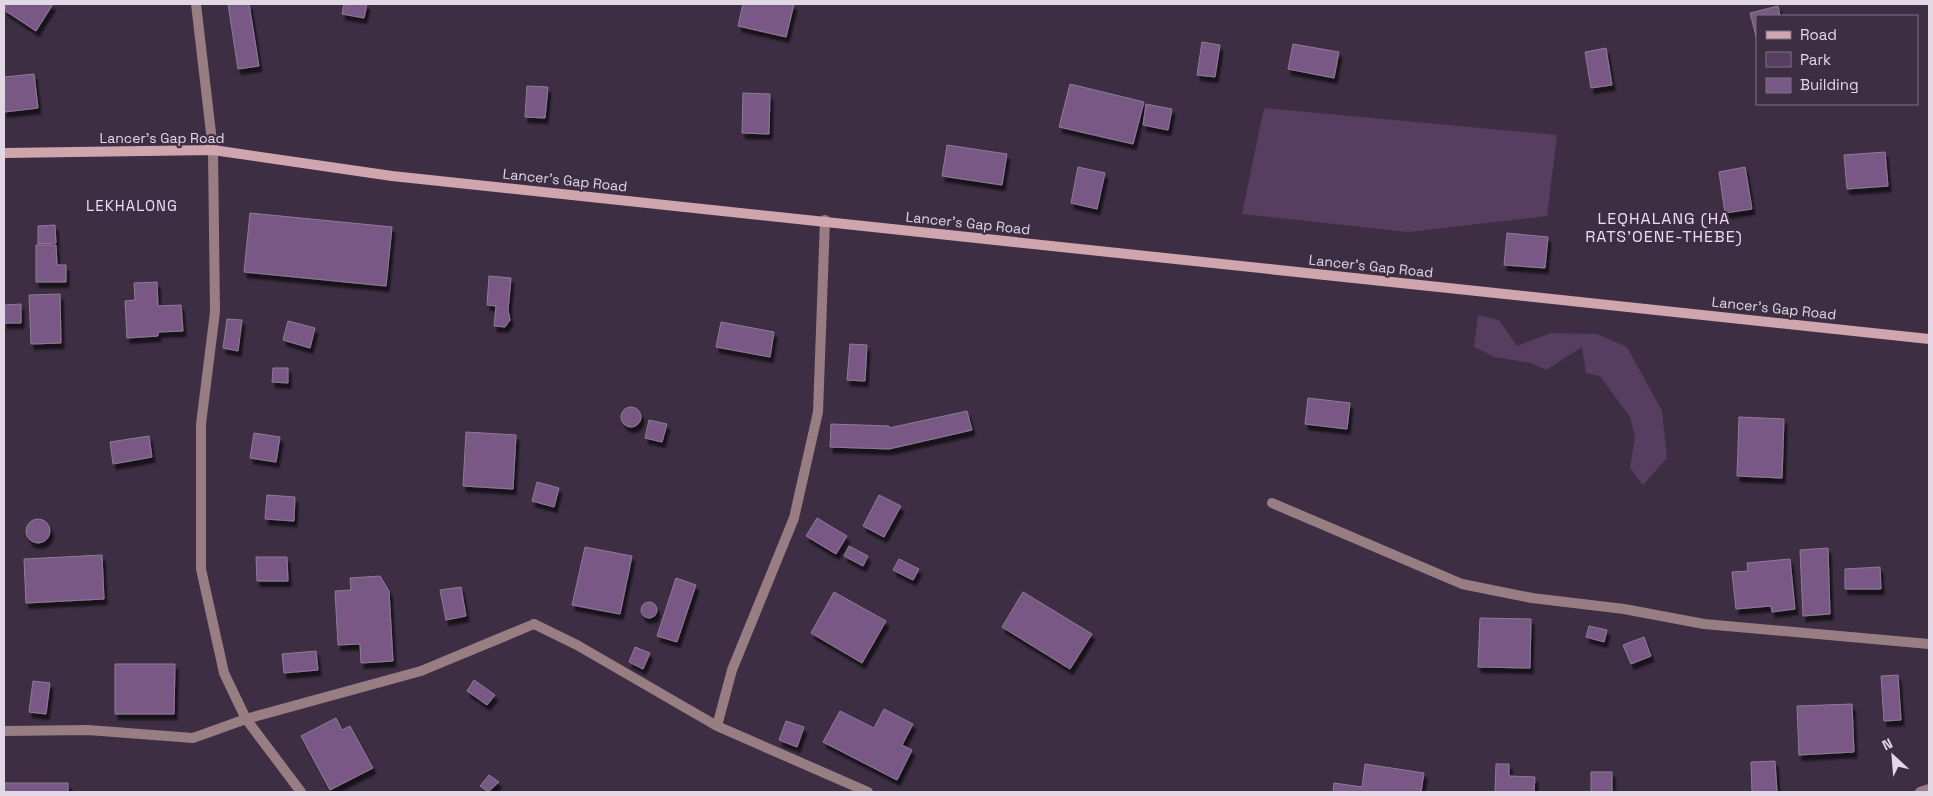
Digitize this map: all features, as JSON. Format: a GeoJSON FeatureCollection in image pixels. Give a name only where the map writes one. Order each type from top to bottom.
{"type":"FeatureCollection","features":[{"type":"Feature","properties":{"kind":"main road","name":"Lancer's Gap Road"},"geometry":{"type":"LineString","coordinates":[[4,153],[213,150],[392,176],[825,220],[884,229],[1929,338]]}},
{"type":"Feature","properties":{"kind":"street"},"geometry":{"type":"LineString","coordinates":[[196,4],[213,150],[215,312],[201,424],[201,568],[224,673],[246,719],[301,792]]}},
{"type":"Feature","properties":{"kind":"street"},"geometry":{"type":"LineString","coordinates":[[717,726],[732,670],[794,518],[818,412],[825,220]]}},
{"type":"Feature","properties":{"kind":"street"},"geometry":{"type":"LineString","coordinates":[[1272,503],[1462,584],[1532,598],[1624,609],[1704,624],[1929,644]]}},
{"type":"Feature","properties":{"kind":"street"},"geometry":{"type":"LineString","coordinates":[[4,731],[88,730],[193,738],[246,719],[421,671],[534,624],[577,646],[717,726],[868,792]]}},
{"type":"Feature","properties":{"kind":"street"},"geometry":{"type":"LineString","coordinates":[[1920,792],[1929,789]]}},
{"type":"Feature","properties":{"kind":"green space"},"geometry":{"type":"Polygon","coordinates":[[[1264,108],[1557,135],[1547,216],[1408,232],[1242,214],[1264,108]]]}},
{"type":"Feature","properties":{"kind":"green space"},"geometry":{"type":"Polygon","coordinates":[[[1478,315],[1499,320],[1517,346],[1551,333],[1597,334],[1627,347],[1662,411],[1667,458],[1643,485],[1630,468],[1635,436],[1630,417],[1600,376],[1586,373],[1582,347],[1546,370],[1531,363],[1495,357],[1474,347],[1478,315]]]}},
{"type":"Feature","properties":{"kind":"building"},"geometry":{"type":"Polygon","coordinates":[[[7,4],[53,4],[36,31],[4,10],[7,4]]]}},
{"type":"Feature","properties":{"kind":"building"},"geometry":{"type":"Polygon","coordinates":[[[228,4],[249,4],[259,66],[238,69],[228,4]]]}},
{"type":"Feature","properties":{"kind":"building"},"geometry":{"type":"Polygon","coordinates":[[[344,4],[367,4],[364,18],[342,14],[344,4]]]}},
{"type":"Feature","properties":{"kind":"building"},"geometry":{"type":"Polygon","coordinates":[[[743,4],[794,4],[786,37],[738,26],[743,4]]]}},
{"type":"Feature","properties":{"kind":"building"},"geometry":{"type":"Polygon","coordinates":[[[1778,6],[1780,15],[1756,15],[1756,36],[1750,13],[1778,6]]]}},
{"type":"Feature","properties":{"kind":"building"},"geometry":{"type":"Polygon","coordinates":[[[1202,42],[1220,45],[1215,77],[1197,75],[1202,42]]]}},
{"type":"Feature","properties":{"kind":"building"},"geometry":{"type":"Polygon","coordinates":[[[1293,44],[1339,52],[1334,78],[1288,69],[1293,44]]]}},
{"type":"Feature","properties":{"kind":"building"},"geometry":{"type":"Polygon","coordinates":[[[1606,48],[1612,85],[1591,88],[1585,52],[1606,48]]]}},
{"type":"Feature","properties":{"kind":"building"},"geometry":{"type":"Polygon","coordinates":[[[34,74],[38,108],[4,112],[4,77],[34,74]]]}},
{"type":"Feature","properties":{"kind":"building"},"geometry":{"type":"Polygon","coordinates":[[[1070,84],[1144,102],[1133,144],[1059,127],[1070,84]]]}},
{"type":"Feature","properties":{"kind":"building"},"geometry":{"type":"Polygon","coordinates":[[[527,86],[548,87],[545,118],[525,117],[527,86]]]}},
{"type":"Feature","properties":{"kind":"building"},"geometry":{"type":"Polygon","coordinates":[[[743,93],[770,94],[769,134],[742,133],[743,93]]]}},
{"type":"Feature","properties":{"kind":"building"},"geometry":{"type":"Polygon","coordinates":[[[1146,104],[1172,109],[1168,130],[1143,125],[1146,104]]]}},
{"type":"Feature","properties":{"kind":"building"},"geometry":{"type":"Polygon","coordinates":[[[947,145],[1007,154],[1002,185],[942,176],[947,145]]]}},
{"type":"Feature","properties":{"kind":"building"},"geometry":{"type":"Polygon","coordinates":[[[1885,152],[1888,186],[1847,189],[1844,155],[1885,152]]]}},
{"type":"Feature","properties":{"kind":"building"},"geometry":{"type":"Polygon","coordinates":[[[1078,167],[1105,173],[1097,209],[1071,203],[1078,167]]]}},
{"type":"Feature","properties":{"kind":"building"},"geometry":{"type":"Polygon","coordinates":[[[1745,167],[1752,209],[1725,213],[1719,172],[1745,167]]]}},
{"type":"Feature","properties":{"kind":"building"},"geometry":{"type":"Polygon","coordinates":[[[250,213],[392,227],[386,286],[244,272],[250,213]]]}},
{"type":"Feature","properties":{"kind":"building"},"geometry":{"type":"Polygon","coordinates":[[[55,225],[56,243],[38,244],[38,226],[55,225]]]}},
{"type":"Feature","properties":{"kind":"building"},"geometry":{"type":"Polygon","coordinates":[[[1507,233],[1548,237],[1545,268],[1504,265],[1507,233]]]}},
{"type":"Feature","properties":{"kind":"building"},"geometry":{"type":"Polygon","coordinates":[[[36,245],[56,245],[57,265],[66,265],[66,282],[36,282],[36,245]]]}},
{"type":"Feature","properties":{"kind":"building"},"geometry":{"type":"Polygon","coordinates":[[[489,276],[511,278],[508,310],[510,320],[505,327],[494,326],[496,306],[487,305],[489,276]]]}},
{"type":"Feature","properties":{"kind":"building"},"geometry":{"type":"Polygon","coordinates":[[[157,282],[158,306],[181,305],[183,331],[158,332],[158,336],[127,338],[125,301],[135,300],[134,283],[157,282]]]}},
{"type":"Feature","properties":{"kind":"building"},"geometry":{"type":"Polygon","coordinates":[[[60,294],[61,343],[31,344],[29,295],[60,294]]]}},
{"type":"Feature","properties":{"kind":"building"},"geometry":{"type":"Polygon","coordinates":[[[21,304],[21,323],[4,323],[4,305],[21,304]]]}},
{"type":"Feature","properties":{"kind":"building"},"geometry":{"type":"Polygon","coordinates":[[[227,319],[242,320],[238,351],[223,348],[227,319]]]}},
{"type":"Feature","properties":{"kind":"building"},"geometry":{"type":"Polygon","coordinates":[[[288,321],[315,328],[310,348],[283,340],[288,321]]]}},
{"type":"Feature","properties":{"kind":"building"},"geometry":{"type":"Polygon","coordinates":[[[721,322],[774,332],[770,357],[716,347],[721,322]]]}},
{"type":"Feature","properties":{"kind":"building"},"geometry":{"type":"Polygon","coordinates":[[[850,344],[867,345],[865,381],[847,380],[850,344]]]}},
{"type":"Feature","properties":{"kind":"building"},"geometry":{"type":"Polygon","coordinates":[[[273,368],[288,368],[288,383],[272,382],[273,368]]]}},
{"type":"Feature","properties":{"kind":"building"},"geometry":{"type":"Polygon","coordinates":[[[1308,398],[1350,403],[1347,429],[1305,424],[1308,398]]]}},
{"type":"Feature","properties":{"kind":"building"},"geometry":{"type":"Polygon","coordinates":[[[627,407],[635,407],[641,413],[641,421],[635,427],[627,427],[621,421],[621,413],[627,407]]]}},
{"type":"Feature","properties":{"kind":"building"},"geometry":{"type":"Polygon","coordinates":[[[967,411],[972,430],[889,449],[830,447],[831,424],[889,426],[889,428],[967,411]]]}},
{"type":"Feature","properties":{"kind":"building"},"geometry":{"type":"Polygon","coordinates":[[[1739,417],[1784,419],[1782,478],[1737,476],[1739,417]]]}},
{"type":"Feature","properties":{"kind":"building"},"geometry":{"type":"Polygon","coordinates":[[[649,420],[667,424],[662,442],[645,438],[649,420]]]}},
{"type":"Feature","properties":{"kind":"building"},"geometry":{"type":"Polygon","coordinates":[[[466,432],[516,435],[513,489],[463,486],[466,432]]]}},
{"type":"Feature","properties":{"kind":"building"},"geometry":{"type":"Polygon","coordinates":[[[254,433],[280,437],[276,462],[250,458],[254,433]]]}},
{"type":"Feature","properties":{"kind":"building"},"geometry":{"type":"Polygon","coordinates":[[[149,436],[152,457],[113,464],[110,442],[149,436]]]}},
{"type":"Feature","properties":{"kind":"building"},"geometry":{"type":"Polygon","coordinates":[[[537,482],[559,488],[554,507],[532,501],[537,482]]]}},
{"type":"Feature","properties":{"kind":"building"},"geometry":{"type":"Polygon","coordinates":[[[267,495],[295,497],[294,521],[265,519],[267,495]]]}},
{"type":"Feature","properties":{"kind":"building"},"geometry":{"type":"Polygon","coordinates":[[[879,495],[901,506],[884,537],[863,526],[879,495]]]}},
{"type":"Feature","properties":{"kind":"building"},"geometry":{"type":"Polygon","coordinates":[[[817,518],[847,536],[836,554],[806,536],[817,518]]]}},
{"type":"Feature","properties":{"kind":"building"},"geometry":{"type":"Polygon","coordinates":[[[38,519],[43,520],[49,526],[49,536],[43,542],[38,543],[33,542],[27,536],[26,531],[27,526],[33,520],[38,519]]]}},
{"type":"Feature","properties":{"kind":"building"},"geometry":{"type":"Polygon","coordinates":[[[849,546],[868,556],[863,566],[844,556],[849,546]]]}},
{"type":"Feature","properties":{"kind":"building"},"geometry":{"type":"Polygon","coordinates":[[[585,547],[632,556],[620,614],[572,605],[585,547]]]}},
{"type":"Feature","properties":{"kind":"building"},"geometry":{"type":"Polygon","coordinates":[[[1828,548],[1830,614],[1803,616],[1800,550],[1828,548]]]}},
{"type":"Feature","properties":{"kind":"building"},"geometry":{"type":"Polygon","coordinates":[[[102,555],[104,599],[26,603],[24,559],[102,555]]]}},
{"type":"Feature","properties":{"kind":"building"},"geometry":{"type":"Polygon","coordinates":[[[256,557],[287,557],[288,581],[257,581],[256,557]]]}},
{"type":"Feature","properties":{"kind":"building"},"geometry":{"type":"Polygon","coordinates":[[[899,559],[919,569],[913,580],[893,570],[899,559]]]}},
{"type":"Feature","properties":{"kind":"building"},"geometry":{"type":"Polygon","coordinates":[[[1790,559],[1795,609],[1772,612],[1771,606],[1736,609],[1732,572],[1748,571],[1747,563],[1790,559]]]}},
{"type":"Feature","properties":{"kind":"building"},"geometry":{"type":"Polygon","coordinates":[[[1880,567],[1881,589],[1845,589],[1845,569],[1880,567]]]}},
{"type":"Feature","properties":{"kind":"building"},"geometry":{"type":"Polygon","coordinates":[[[380,576],[389,591],[393,661],[361,663],[360,644],[338,645],[335,591],[351,590],[350,578],[380,576]]]}},
{"type":"Feature","properties":{"kind":"building"},"geometry":{"type":"Polygon","coordinates":[[[676,578],[696,585],[677,642],[657,636],[676,578]]]}},
{"type":"Feature","properties":{"kind":"building"},"geometry":{"type":"Polygon","coordinates":[[[461,587],[466,616],[446,620],[440,590],[461,587]]]}},
{"type":"Feature","properties":{"kind":"building"},"geometry":{"type":"Polygon","coordinates":[[[834,592],[886,621],[862,663],[811,633],[834,592]]]}},
{"type":"Feature","properties":{"kind":"building"},"geometry":{"type":"Polygon","coordinates":[[[1023,592],[1092,634],[1070,669],[1002,627],[1023,592]]]}},
{"type":"Feature","properties":{"kind":"building"},"geometry":{"type":"Polygon","coordinates":[[[649,602],[655,604],[657,610],[655,616],[649,618],[643,616],[641,610],[643,604],[649,602]]]}},
{"type":"Feature","properties":{"kind":"building"},"geometry":{"type":"Polygon","coordinates":[[[1480,618],[1531,619],[1530,668],[1478,667],[1480,618]]]}},
{"type":"Feature","properties":{"kind":"building"},"geometry":{"type":"Polygon","coordinates":[[[1589,626],[1607,630],[1604,642],[1586,637],[1589,626]]]}},
{"type":"Feature","properties":{"kind":"building"},"geometry":{"type":"Polygon","coordinates":[[[1644,637],[1651,656],[1631,664],[1623,645],[1644,637]]]}},
{"type":"Feature","properties":{"kind":"building"},"geometry":{"type":"Polygon","coordinates":[[[635,647],[650,653],[643,669],[629,662],[635,647]]]}},
{"type":"Feature","properties":{"kind":"building"},"geometry":{"type":"Polygon","coordinates":[[[316,651],[318,670],[284,673],[282,654],[316,651]]]}},
{"type":"Feature","properties":{"kind":"building"},"geometry":{"type":"Polygon","coordinates":[[[115,664],[175,664],[174,714],[115,714],[115,664]]]}},
{"type":"Feature","properties":{"kind":"building"},"geometry":{"type":"Polygon","coordinates":[[[1898,675],[1901,720],[1884,721],[1881,676],[1898,675]]]}},
{"type":"Feature","properties":{"kind":"building"},"geometry":{"type":"Polygon","coordinates":[[[474,680],[495,695],[487,705],[467,691],[474,680]]]}},
{"type":"Feature","properties":{"kind":"building"},"geometry":{"type":"Polygon","coordinates":[[[33,681],[50,683],[46,714],[29,712],[33,681]]]}},
{"type":"Feature","properties":{"kind":"building"},"geometry":{"type":"Polygon","coordinates":[[[1852,704],[1854,752],[1799,755],[1797,706],[1852,704]]]}},
{"type":"Feature","properties":{"kind":"building"},"geometry":{"type":"Polygon","coordinates":[[[884,709],[913,724],[902,745],[912,750],[897,780],[823,742],[840,711],[874,728],[884,709]]]}},
{"type":"Feature","properties":{"kind":"building"},"geometry":{"type":"Polygon","coordinates":[[[336,718],[342,730],[350,726],[373,768],[330,790],[301,736],[336,718]]]}},
{"type":"Feature","properties":{"kind":"building"},"geometry":{"type":"Polygon","coordinates":[[[786,721],[804,727],[797,747],[779,740],[786,721]]]}},
{"type":"Feature","properties":{"kind":"building"},"geometry":{"type":"Polygon","coordinates":[[[1775,761],[1777,792],[1752,792],[1751,762],[1775,761]]]}},
{"type":"Feature","properties":{"kind":"building"},"geometry":{"type":"Polygon","coordinates":[[[1365,764],[1424,773],[1421,792],[1333,792],[1334,783],[1362,787],[1365,764]]]}},
{"type":"Feature","properties":{"kind":"building"},"geometry":{"type":"Polygon","coordinates":[[[1496,764],[1509,764],[1509,776],[1535,777],[1534,792],[1495,792],[1496,764]]]}},
{"type":"Feature","properties":{"kind":"building"},"geometry":{"type":"Polygon","coordinates":[[[1591,772],[1612,772],[1612,792],[1591,792],[1591,772]]]}},
{"type":"Feature","properties":{"kind":"building"},"geometry":{"type":"Polygon","coordinates":[[[489,775],[499,782],[488,792],[480,786],[489,775]]]}},
{"type":"Feature","properties":{"kind":"building"},"geometry":{"type":"Polygon","coordinates":[[[4,783],[68,783],[68,792],[4,792],[4,783]]]}},
{"type":"Feature","properties":{"kind":"district","name":"LEKHALONG"},"geometry":{"type":"Point","coordinates":[132,206]}},
{"type":"Feature","properties":{"kind":"district","name":"LEQHALANG (HA RATS'OENE-THEBE)"},"geometry":{"type":"Point","coordinates":[1664,227]}}]}
